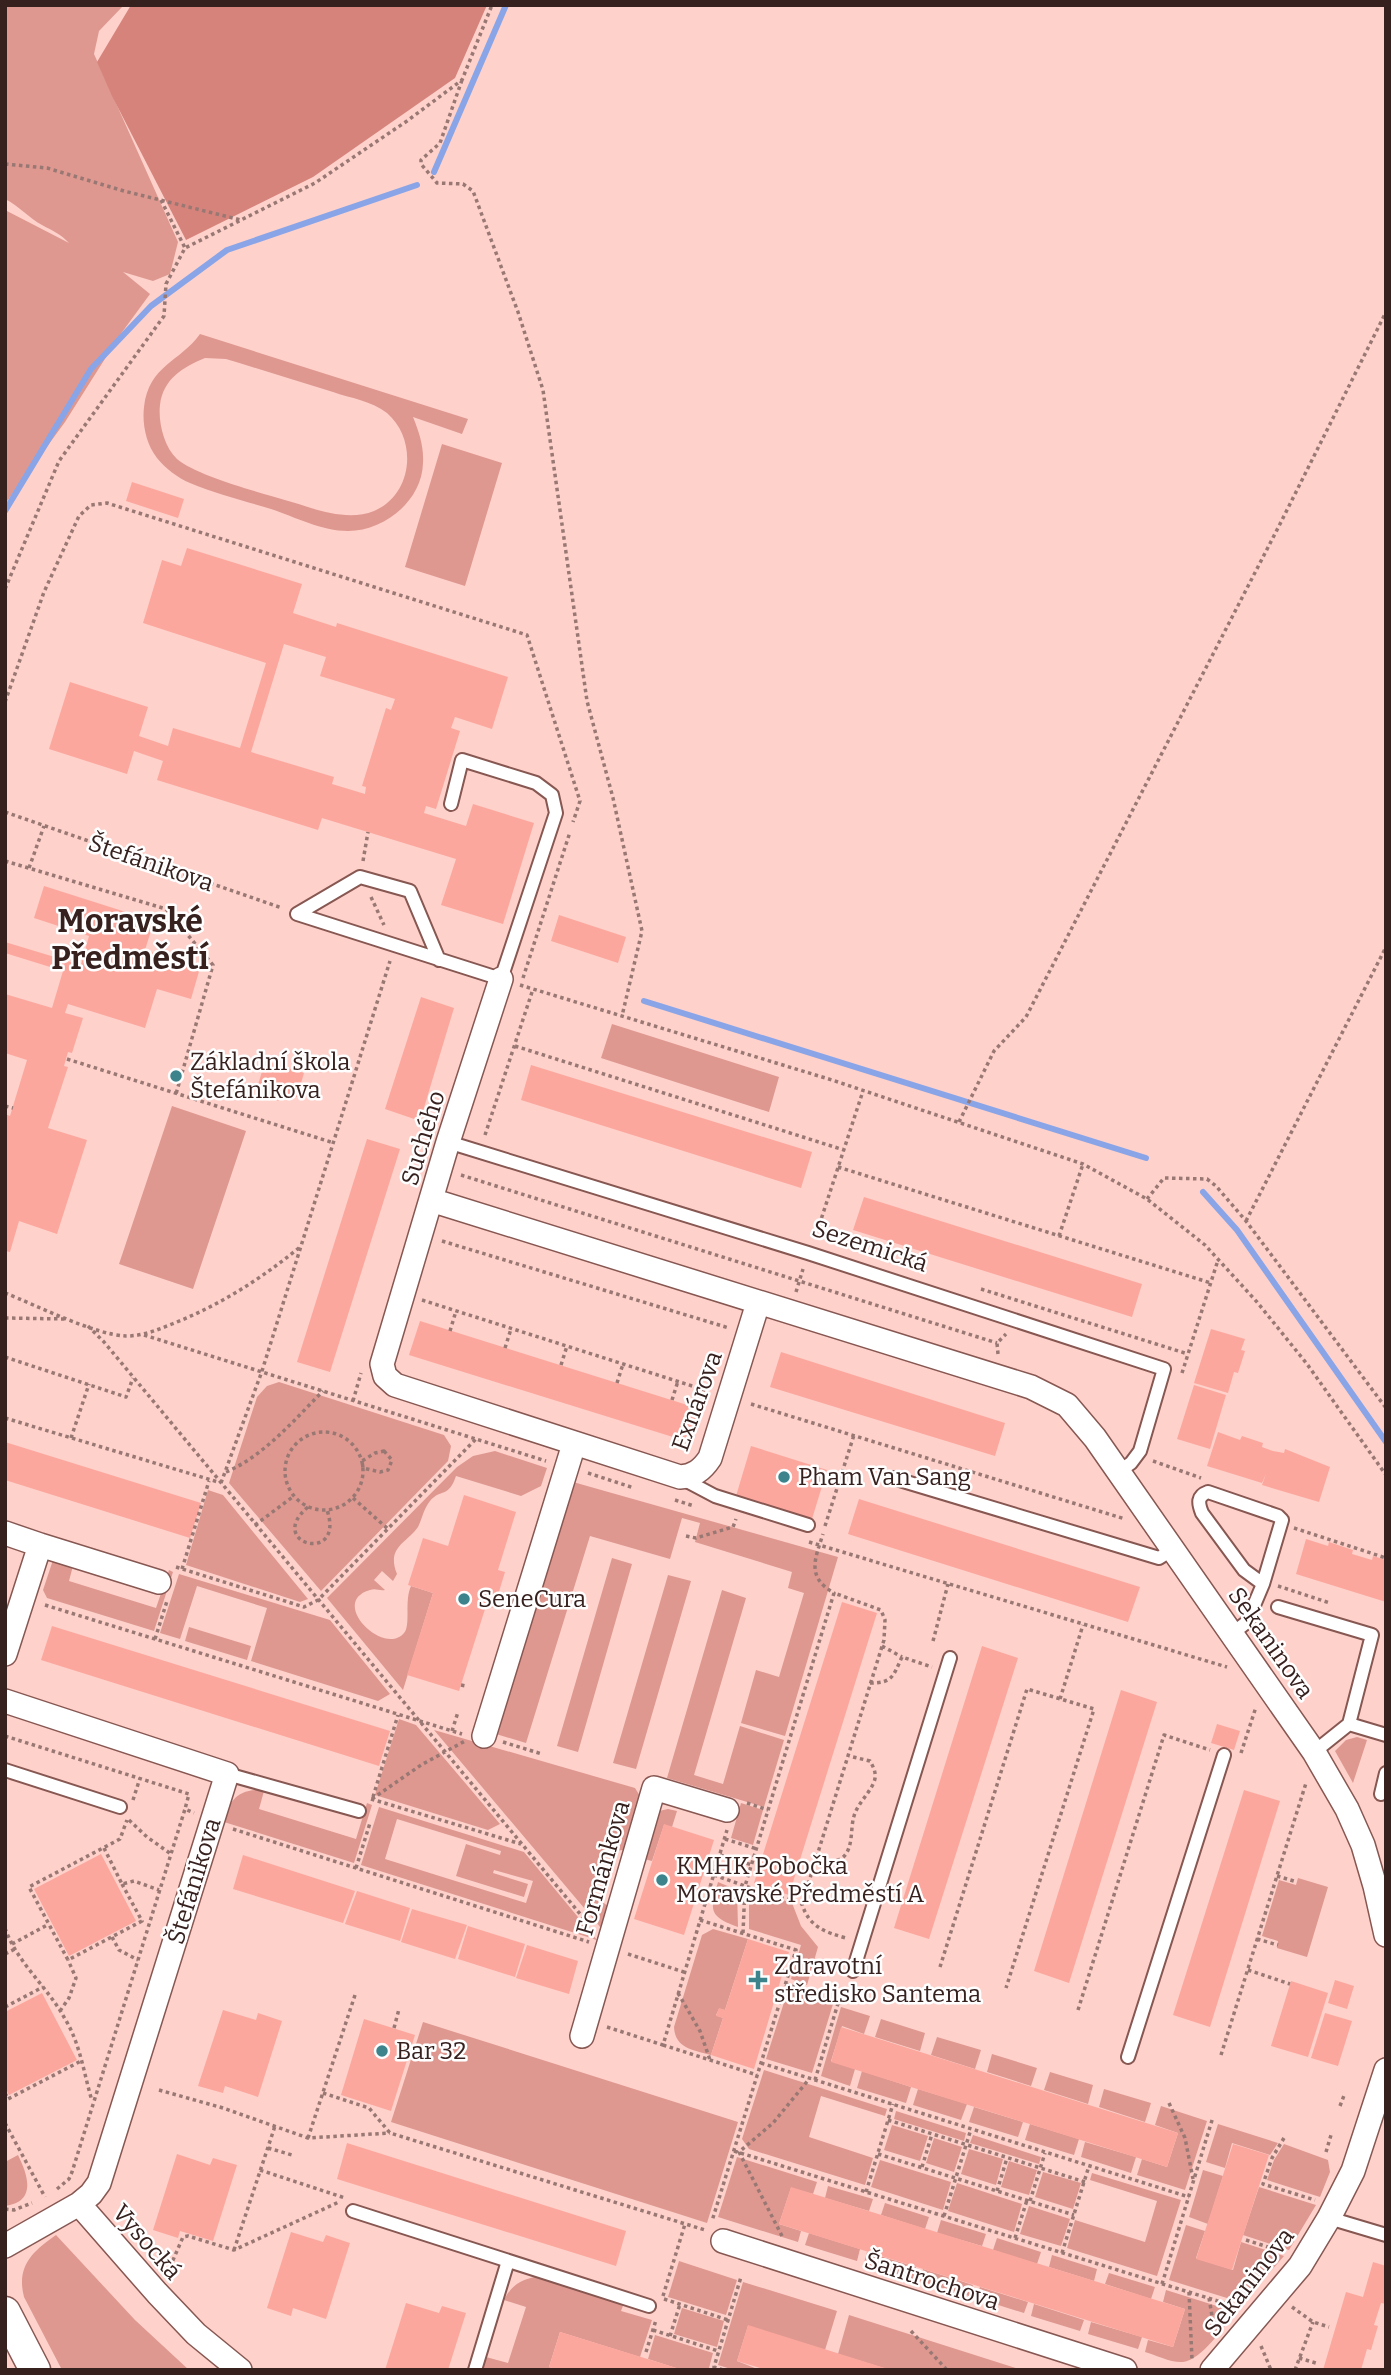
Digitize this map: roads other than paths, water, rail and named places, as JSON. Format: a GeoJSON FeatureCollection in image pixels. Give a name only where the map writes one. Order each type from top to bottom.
{"type":"FeatureCollection","features":[{"type":"Feature","properties":{"kind":"street","name":"Suchého"},"geometry":{"type":"LineString","coordinates":[[385,1377],[382,1364],[448,1142],[511,982]]}},
{"type":"Feature","properties":{"kind":"street"},"geometry":{"type":"LineString","coordinates":[[431,1200],[758,1303]]}},
{"type":"Feature","properties":{"kind":"street","name":"Sekaninova"},"geometry":{"type":"LineString","coordinates":[[758,1303],[1031,1387],[1067,1405],[1095,1438],[1314,1752],[1347,1809],[1363,1845],[1376,1886],[1386,1935]]}},
{"type":"Feature","properties":{"kind":"street","name":"Exnárova"},"geometry":{"type":"LineString","coordinates":[[385,1377],[395,1385],[680,1477],[698,1472],[710,1458],[758,1303]]}},
{"type":"Feature","properties":{"kind":"street"},"geometry":{"type":"LineString","coordinates":[[477,1736],[574,1444]]}},
{"type":"Feature","properties":{"kind":"street"},"geometry":{"type":"LineString","coordinates":[[5,1533],[159,1582]]}},
{"type":"Feature","properties":{"kind":"street"},"geometry":{"type":"LineString","coordinates":[[5,1654],[14,1595],[40,1545]]}},
{"type":"Feature","properties":{"kind":"street"},"geometry":{"type":"LineString","coordinates":[[5,1701],[227,1774]]}},
{"type":"Feature","properties":{"kind":"street","name":"Štefánikova"},"geometry":{"type":"LineString","coordinates":[[79,2204],[99,2183],[227,1774]]}},
{"type":"Feature","properties":{"kind":"street","name":"Formánkova"},"geometry":{"type":"LineString","coordinates":[[590,2030],[654,1788],[734,1806]]}},
{"type":"Feature","properties":{"kind":"street","name":"Sekaninova"},"geometry":{"type":"LineString","coordinates":[[1202,2368],[1300,2266],[1326,2210],[1353,2171],[1386,2070]]}},
{"type":"Feature","properties":{"kind":"street","name":"Vysocká"},"geometry":{"type":"LineString","coordinates":[[5,2246],[79,2204],[180,2318],[240,2370]]}},
{"type":"Feature","properties":{"kind":"street","name":"Šantrochova"},"geometry":{"type":"LineString","coordinates":[[723,2241],[1125,2370]]}},
{"type":"Feature","properties":{"kind":"street"},"geometry":{"type":"LineString","coordinates":[[5,2312],[36,2370]]}},
{"type":"Feature","properties":{"kind":"lane"},"geometry":{"type":"LineString","coordinates":[[439,960],[410,891],[360,877],[297,914],[439,960],[511,982],[556,813],[552,795],[536,783],[462,760],[451,804]]}},
{"type":"Feature","properties":{"kind":"lane","name":"Sezemická"},"geometry":{"type":"LineString","coordinates":[[448,1142],[808,1253],[1164,1370],[1140,1451],[1131,1463],[1118,1472]]}},
{"type":"Feature","properties":{"kind":"lane"},"geometry":{"type":"LineString","coordinates":[[680,1477],[715,1496],[808,1525]]}},
{"type":"Feature","properties":{"kind":"lane"},"geometry":{"type":"LineString","coordinates":[[892,1478],[1159,1558],[1173,1549]]}},
{"type":"Feature","properties":{"kind":"lane"},"geometry":{"type":"LineString","coordinates":[[1233,1633],[1247,1622],[1263,1584],[1282,1520],[1278,1516],[1208,1492],[1202,1494],[1199,1499],[1202,1513],[1244,1570],[1263,1584]]}},
{"type":"Feature","properties":{"kind":"lane"},"geometry":{"type":"LineString","coordinates":[[1278,1607],[1372,1635],[1349,1724],[1314,1752]]}},
{"type":"Feature","properties":{"kind":"lane"},"geometry":{"type":"LineString","coordinates":[[853,1971],[950,1658]]}},
{"type":"Feature","properties":{"kind":"lane"},"geometry":{"type":"LineString","coordinates":[[1349,1724],[1386,1735]]}},
{"type":"Feature","properties":{"kind":"lane"},"geometry":{"type":"LineString","coordinates":[[1128,2057],[1224,1755]]}},
{"type":"Feature","properties":{"kind":"lane"},"geometry":{"type":"LineString","coordinates":[[5,1770],[125,1808]]}},
{"type":"Feature","properties":{"kind":"lane"},"geometry":{"type":"LineString","coordinates":[[1381,1794],[1386,1773]]}},
{"type":"Feature","properties":{"kind":"lane"},"geometry":{"type":"LineString","coordinates":[[227,1774],[359,1811]]}},
{"type":"Feature","properties":{"kind":"lane"},"geometry":{"type":"LineString","coordinates":[[1326,2210],[1386,2235]]}},
{"type":"Feature","properties":{"kind":"lane"},"geometry":{"type":"LineString","coordinates":[[353,2211],[649,2306]]}},
{"type":"Feature","properties":{"kind":"lane"},"geometry":{"type":"LineString","coordinates":[[475,2370],[508,2261]]}},
{"type":"Feature","properties":{"kind":"waterway"},"geometry":{"type":"LineString","coordinates":[[434,172],[506,5]]}},
{"type":"Feature","properties":{"kind":"waterway"},"geometry":{"type":"LineString","coordinates":[[5,511],[91,369],[151,306],[227,250],[417,185]]}},
{"type":"Feature","properties":{"kind":"waterway"},"geometry":{"type":"LineString","coordinates":[[644,1001],[1146,1158]]}},
{"type":"Feature","properties":{"kind":"waterway"},"geometry":{"type":"LineString","coordinates":[[1203,1192],[1237,1230],[1386,1442]]}},
{"type":"Feature","properties":{"kind":"place","name":"Základní škola Štefánikova"},"geometry":{"type":"Point","coordinates":[176,1076]}},
{"type":"Feature","properties":{"kind":"place","name":"Pham Van Sang"},"geometry":{"type":"Point","coordinates":[784,1477]}},
{"type":"Feature","properties":{"kind":"place","name":"SeneCura"},"geometry":{"type":"Point","coordinates":[464,1599]}},
{"type":"Feature","properties":{"kind":"place","name":"KMHK Pobočka Moravské Předměstí A"},"geometry":{"type":"Point","coordinates":[662,1880]}},
{"type":"Feature","properties":{"kind":"place","name":"Zdravotní středisko Santema"},"geometry":{"type":"Point","coordinates":[758,1980]}},
{"type":"Feature","properties":{"kind":"place","name":"Bar 32"},"geometry":{"type":"Point","coordinates":[382,2051]}},
{"type":"Feature","properties":{"kind":"district","name":"Moravské Předměstí"},"geometry":{"type":"Point","coordinates":[130,940]}}]}
